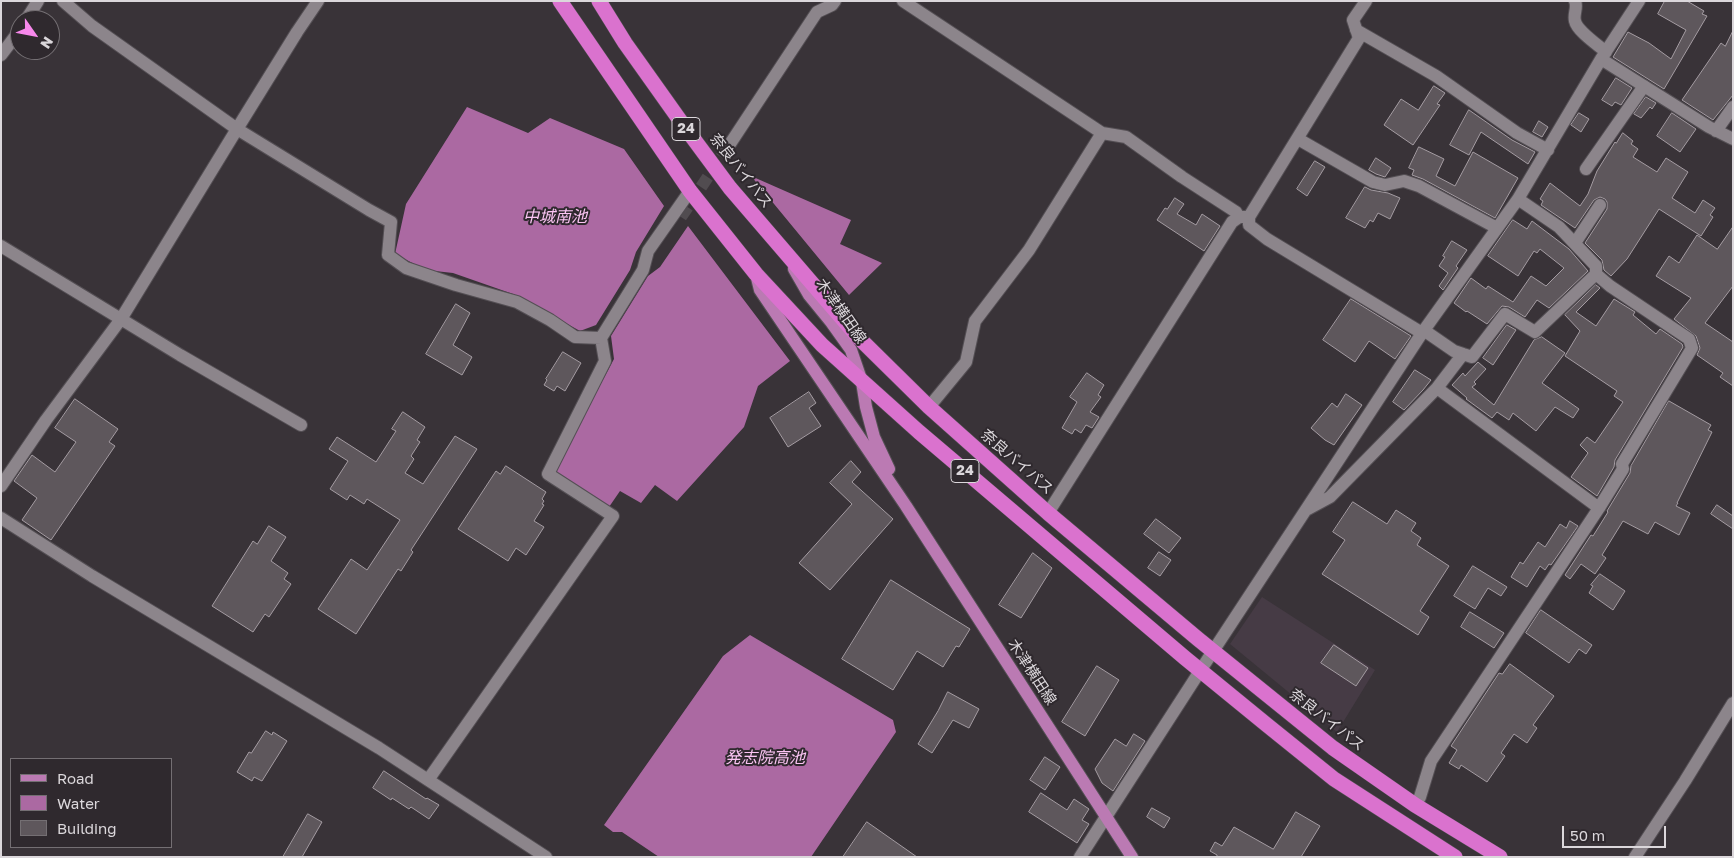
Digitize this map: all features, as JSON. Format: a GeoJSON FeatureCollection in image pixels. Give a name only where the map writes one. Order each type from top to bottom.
{"type":"FeatureCollection","features":[{"type":"Feature","properties":{"kind":"highway","name":"24"},"geometry":{"type":"LineString","coordinates":[[560,1],[690,191],[756,274],[822,345],[862,382],[1200,671],[1334,779],[1455,857]]}},
{"type":"Feature","properties":{"kind":"highway","name":"奈良バイパス"},"geometry":{"type":"LineString","coordinates":[[598,1],[625,43],[730,188],[859,338],[929,407],[1048,513],[1333,748],[1415,805],[1500,857]]}},
{"type":"Feature","properties":{"kind":"main road","name":"木津横田線"},"geometry":{"type":"LineString","coordinates":[[783,251],[809,295],[851,350],[862,382],[874,437],[906,506]]}},
{"type":"Feature","properties":{"kind":"main road","name":"木津横田線"},"geometry":{"type":"LineString","coordinates":[[756,274],[760,290],[906,506],[1132,857]]}},
{"type":"Feature","properties":{"kind":"street"},"geometry":{"type":"LineString","coordinates":[[63,1],[92,26],[237,128],[368,210],[391,222],[388,256],[406,268],[456,285],[517,302],[550,320],[574,337],[601,338]]}},
{"type":"Feature","properties":{"kind":"street"},"geometry":{"type":"LineString","coordinates":[[1,486],[46,420],[121,319],[296,32],[318,1]]}},
{"type":"Feature","properties":{"kind":"street"},"geometry":{"type":"LineString","coordinates":[[728,147],[817,12],[832,5],[835,1]]}},
{"type":"Feature","properties":{"kind":"street"},"geometry":{"type":"LineString","coordinates":[[903,1],[1102,133],[1126,137],[1182,177],[1244,217],[1249,225],[1267,239],[1454,351],[1472,357],[1505,314],[1535,332],[1596,274],[1596,266],[1559,227],[1518,199]]}},
{"type":"Feature","properties":{"kind":"street"},"geometry":{"type":"LineString","coordinates":[[1048,513],[1232,222],[1244,217],[1298,139],[1359,38],[1353,20],[1366,1]]}},
{"type":"Feature","properties":{"kind":"street"},"geometry":{"type":"LineString","coordinates":[[1575,1],[1577,4],[1574,20],[1578,29],[1603,56],[1644,86],[1716,131],[1733,139]]}},
{"type":"Feature","properties":{"kind":"street"},"geometry":{"type":"LineString","coordinates":[[1080,857],[1200,671],[1424,332],[1518,199],[1603,56],[1639,1]]}},
{"type":"Feature","properties":{"kind":"street"},"geometry":{"type":"LineString","coordinates":[[1356,30],[1436,76],[1517,133],[1548,150]]}},
{"type":"Feature","properties":{"kind":"street"},"geometry":{"type":"LineString","coordinates":[[1,56],[10,44]]}},
{"type":"Feature","properties":{"kind":"street"},"geometry":{"type":"LineString","coordinates":[[1586,169],[1644,86]]}},
{"type":"Feature","properties":{"kind":"street"},"geometry":{"type":"LineString","coordinates":[[1716,131],[1733,107]]}},
{"type":"Feature","properties":{"kind":"street"},"geometry":{"type":"LineString","coordinates":[[929,407],[966,362],[975,321],[1029,250],[1102,133]]}},
{"type":"Feature","properties":{"kind":"street"},"geometry":{"type":"LineString","coordinates":[[1298,139],[1373,182],[1384,185],[1404,181],[1419,186],[1497,228]]}},
{"type":"Feature","properties":{"kind":"street"},"geometry":{"type":"LineString","coordinates":[[643,270],[648,251],[690,191]]}},
{"type":"Feature","properties":{"kind":"street"},"geometry":{"type":"LineString","coordinates":[[1575,243],[1600,206]]}},
{"type":"Feature","properties":{"kind":"street"},"geometry":{"type":"LineString","coordinates":[[428,780],[614,516],[548,474],[605,361],[601,338],[643,270],[681,217]]}},
{"type":"Feature","properties":{"kind":"street"},"geometry":{"type":"LineString","coordinates":[[1,246],[301,425]]}},
{"type":"Feature","properties":{"kind":"street"},"geometry":{"type":"LineString","coordinates":[[1415,805],[1420,797],[1431,761],[1600,508],[1623,469],[1622,464],[1692,348],[1689,339],[1610,286],[1596,274]]}},
{"type":"Feature","properties":{"kind":"street"},"geometry":{"type":"LineString","coordinates":[[1306,510],[1330,497],[1437,388],[1463,354]]}},
{"type":"Feature","properties":{"kind":"street"},"geometry":{"type":"LineString","coordinates":[[1437,388],[1600,508]]}},
{"type":"Feature","properties":{"kind":"street"},"geometry":{"type":"LineString","coordinates":[[1,518],[92,576],[379,748],[546,857]]}},
{"type":"Feature","properties":{"kind":"street"},"geometry":{"type":"LineString","coordinates":[[1635,857],[1733,703]]}},
{"type":"Feature","properties":{"kind":"shaded area"},"geometry":{"type":"Polygon","coordinates":[[[1262,597],[1375,670],[1337,732],[1230,644],[1262,597]]]}},
{"type":"Feature","properties":{"kind":"water","name":"中城南池"},"geometry":{"type":"Polygon","coordinates":[[[467,107],[528,133],[550,118],[624,149],[664,206],[636,252],[630,270],[596,325],[580,331],[513,294],[453,273],[426,270],[395,254],[406,204],[467,107]]]}},
{"type":"Feature","properties":{"kind":"water"},"geometry":{"type":"Polygon","coordinates":[[[751,176],[851,220],[840,244],[882,263],[849,295],[751,176]]]}},
{"type":"Feature","properties":{"kind":"water"},"geometry":{"type":"Polygon","coordinates":[[[688,226],[790,361],[758,386],[744,427],[677,501],[655,485],[641,503],[620,491],[609,507],[557,473],[555,469],[614,359],[611,336],[648,276],[660,267],[688,226]]]}},
{"type":"Feature","properties":{"kind":"water","name":"発志院高池"},"geometry":{"type":"Polygon","coordinates":[[[750,635],[893,720],[896,732],[811,857],[659,857],[622,832],[613,832],[604,825],[723,656],[750,635]]]}},
{"type":"Feature","properties":{"kind":"building"},"geometry":{"type":"Polygon","coordinates":[[[1665,1],[1687,1],[1704,11],[1702,14],[1707,16],[1664,89],[1613,57],[1628,32],[1649,43],[1671,59],[1686,30],[1658,14],[1665,1]]]}},
{"type":"Feature","properties":{"kind":"building"},"geometry":{"type":"Polygon","coordinates":[[[1733,31],[1733,95],[1713,120],[1682,100],[1721,43],[1725,46],[1733,31]]]}},
{"type":"Feature","properties":{"kind":"building"},"geometry":{"type":"Polygon","coordinates":[[[1616,78],[1632,88],[1621,105],[1615,102],[1612,106],[1602,100],[1616,78]]]}},
{"type":"Feature","properties":{"kind":"building"},"geometry":{"type":"Polygon","coordinates":[[[1434,86],[1445,93],[1437,104],[1440,105],[1413,145],[1384,125],[1401,99],[1418,110],[1434,86]]]}},
{"type":"Feature","properties":{"kind":"building"},"geometry":{"type":"Polygon","coordinates":[[[1646,97],[1656,103],[1641,118],[1634,114],[1646,97]]]}},
{"type":"Feature","properties":{"kind":"building"},"geometry":{"type":"Polygon","coordinates":[[[1469,110],[1512,140],[1535,152],[1528,164],[1481,132],[1469,155],[1450,145],[1469,110]]]}},
{"type":"Feature","properties":{"kind":"building"},"geometry":{"type":"Polygon","coordinates":[[[1579,113],[1589,119],[1581,132],[1571,125],[1579,113]]]}},
{"type":"Feature","properties":{"kind":"building"},"geometry":{"type":"Polygon","coordinates":[[[1672,113],[1696,129],[1680,152],[1657,136],[1672,113]]]}},
{"type":"Feature","properties":{"kind":"building"},"geometry":{"type":"Polygon","coordinates":[[[1539,121],[1548,127],[1542,137],[1533,132],[1539,121]]]}},
{"type":"Feature","properties":{"kind":"building"},"geometry":{"type":"Polygon","coordinates":[[[1623,133],[1633,141],[1631,144],[1638,149],[1633,157],[1657,172],[1666,158],[1688,172],[1672,198],[1695,213],[1703,200],[1715,208],[1710,215],[1713,217],[1701,236],[1659,209],[1627,259],[1611,276],[1604,270],[1602,260],[1585,243],[1607,209],[1605,199],[1600,197],[1594,200],[1575,228],[1541,205],[1543,201],[1540,199],[1550,183],[1580,206],[1588,194],[1597,171],[1615,142],[1623,133]]]}},
{"type":"Feature","properties":{"kind":"building"},"geometry":{"type":"Polygon","coordinates":[[[1419,147],[1444,159],[1436,176],[1455,186],[1473,152],[1518,178],[1495,218],[1423,179],[1412,175],[1414,170],[1409,168],[1419,147]]]}},
{"type":"Feature","properties":{"kind":"building"},"geometry":{"type":"Polygon","coordinates":[[[1376,158],[1391,168],[1385,177],[1369,170],[1376,158]]]}},
{"type":"Feature","properties":{"kind":"building"},"geometry":{"type":"Polygon","coordinates":[[[1315,161],[1325,167],[1307,196],[1297,189],[1315,161]]]}},
{"type":"Feature","properties":{"kind":"building"},"geometry":{"type":"Polygon","coordinates":[[[1365,187],[1400,198],[1390,219],[1378,213],[1373,222],[1370,220],[1365,228],[1346,218],[1365,187]]]}},
{"type":"Feature","properties":{"kind":"building"},"geometry":{"type":"Polygon","coordinates":[[[1175,198],[1184,204],[1177,214],[1196,225],[1202,214],[1220,226],[1204,251],[1157,220],[1175,198]]]}},
{"type":"Feature","properties":{"kind":"building"},"geometry":{"type":"Polygon","coordinates":[[[1513,220],[1527,229],[1532,221],[1569,249],[1588,271],[1549,308],[1537,300],[1525,317],[1509,307],[1502,306],[1487,324],[1454,303],[1471,278],[1486,289],[1488,286],[1513,302],[1531,276],[1546,286],[1564,268],[1540,249],[1537,253],[1534,251],[1518,276],[1488,256],[1513,220]]]}},
{"type":"Feature","properties":{"kind":"building"},"geometry":{"type":"Polygon","coordinates":[[[1733,227],[1733,286],[1705,323],[1733,342],[1733,386],[1720,377],[1723,373],[1697,355],[1700,348],[1696,336],[1674,319],[1691,298],[1656,276],[1669,256],[1679,263],[1697,235],[1717,249],[1733,227]]]}},
{"type":"Feature","properties":{"kind":"building"},"geometry":{"type":"Polygon","coordinates":[[[1452,241],[1467,250],[1456,266],[1458,268],[1443,290],[1439,286],[1448,273],[1439,266],[1452,241]]]}},
{"type":"Feature","properties":{"kind":"building"},"geometry":{"type":"Polygon","coordinates":[[[1596,285],[1600,288],[1576,312],[1596,326],[1614,299],[1635,312],[1633,315],[1656,334],[1660,329],[1682,344],[1683,347],[1615,460],[1614,467],[1597,496],[1571,477],[1588,453],[1580,445],[1587,437],[1595,443],[1623,402],[1614,396],[1617,391],[1565,356],[1580,331],[1565,315],[1596,285]]]}},
{"type":"Feature","properties":{"kind":"building"},"geometry":{"type":"Polygon","coordinates":[[[1351,299],[1411,336],[1395,359],[1369,341],[1355,362],[1323,340],[1351,299]]]}},
{"type":"Feature","properties":{"kind":"building"},"geometry":{"type":"Polygon","coordinates":[[[456,304],[470,313],[453,345],[472,357],[462,375],[426,354],[456,304]]]}},
{"type":"Feature","properties":{"kind":"building"},"geometry":{"type":"Polygon","coordinates":[[[1507,325],[1516,330],[1493,365],[1483,358],[1507,325]]]}},
{"type":"Feature","properties":{"kind":"building"},"geometry":{"type":"Polygon","coordinates":[[[1542,337],[1565,353],[1542,383],[1579,409],[1573,418],[1555,407],[1536,431],[1513,413],[1509,420],[1497,412],[1492,418],[1466,399],[1452,385],[1463,373],[1465,376],[1478,362],[1486,369],[1472,387],[1494,405],[1534,340],[1542,337]]]}},
{"type":"Feature","properties":{"kind":"building"},"geometry":{"type":"Polygon","coordinates":[[[563,352],[581,363],[565,391],[557,386],[554,391],[544,385],[563,352]]]}},
{"type":"Feature","properties":{"kind":"building"},"geometry":{"type":"Polygon","coordinates":[[[1415,370],[1431,380],[1404,410],[1393,402],[1415,370]]]}},
{"type":"Feature","properties":{"kind":"building"},"geometry":{"type":"Polygon","coordinates":[[[1087,373],[1104,385],[1098,395],[1101,397],[1090,412],[1099,417],[1092,428],[1086,425],[1081,433],[1075,429],[1072,434],[1062,428],[1077,402],[1070,397],[1087,373]]]}},
{"type":"Feature","properties":{"kind":"building"},"geometry":{"type":"Polygon","coordinates":[[[809,392],[816,403],[809,408],[821,426],[788,447],[770,418],[809,392]]]}},
{"type":"Feature","properties":{"kind":"building"},"geometry":{"type":"Polygon","coordinates":[[[1346,394],[1362,405],[1334,445],[1311,428],[1332,403],[1337,407],[1346,394]]]}},
{"type":"Feature","properties":{"kind":"building"},"geometry":{"type":"Polygon","coordinates":[[[75,399],[118,429],[109,442],[115,446],[51,540],[22,520],[37,498],[14,481],[32,455],[55,472],[76,442],[55,428],[75,399]]]}},
{"type":"Feature","properties":{"kind":"building"},"geometry":{"type":"Polygon","coordinates":[[[1669,401],[1711,425],[1708,430],[1712,432],[1676,506],[1690,513],[1679,535],[1655,522],[1648,534],[1623,521],[1602,555],[1606,558],[1595,574],[1581,564],[1570,579],[1565,575],[1608,512],[1630,473],[1631,466],[1669,401]]]}},
{"type":"Feature","properties":{"kind":"building"},"geometry":{"type":"Polygon","coordinates":[[[403,412],[425,427],[417,440],[420,442],[411,456],[414,459],[405,473],[423,484],[455,436],[477,449],[411,550],[413,552],[401,571],[398,569],[356,634],[318,609],[351,559],[367,570],[400,520],[367,499],[364,504],[350,495],[347,500],[330,489],[348,461],[329,449],[337,437],[376,462],[396,431],[392,429],[403,412]]]}},
{"type":"Feature","properties":{"kind":"building"},"geometry":{"type":"Polygon","coordinates":[[[851,461],[861,472],[852,482],[893,519],[830,590],[799,563],[852,504],[830,483],[851,461]]]}},
{"type":"Feature","properties":{"kind":"building"},"geometry":{"type":"Polygon","coordinates":[[[506,466],[546,492],[542,499],[544,501],[542,504],[544,505],[534,521],[544,527],[526,555],[516,548],[508,561],[458,529],[496,471],[500,474],[506,466]]]}},
{"type":"Feature","properties":{"kind":"building"},"geometry":{"type":"Polygon","coordinates":[[[1353,502],[1387,524],[1396,510],[1416,523],[1411,531],[1421,538],[1417,545],[1449,566],[1420,611],[1429,617],[1418,635],[1322,574],[1345,540],[1333,532],[1353,502]]]}},
{"type":"Feature","properties":{"kind":"building"},"geometry":{"type":"Polygon","coordinates":[[[1717,505],[1733,516],[1733,529],[1711,514],[1717,505]]]}},
{"type":"Feature","properties":{"kind":"building"},"geometry":{"type":"Polygon","coordinates":[[[1156,519],[1181,538],[1169,553],[1144,534],[1156,519]]]}},
{"type":"Feature","properties":{"kind":"building"},"geometry":{"type":"Polygon","coordinates":[[[1570,521],[1578,526],[1551,565],[1549,564],[1545,570],[1540,566],[1527,587],[1511,577],[1520,562],[1523,564],[1538,542],[1545,547],[1560,524],[1566,528],[1570,521]]]}},
{"type":"Feature","properties":{"kind":"building"},"geometry":{"type":"Polygon","coordinates":[[[269,526],[286,537],[271,561],[288,573],[284,579],[291,584],[269,617],[265,614],[253,632],[212,606],[253,541],[257,544],[269,526]]]}},
{"type":"Feature","properties":{"kind":"building"},"geometry":{"type":"Polygon","coordinates":[[[1159,552],[1171,560],[1160,576],[1148,568],[1159,552]]]}},
{"type":"Feature","properties":{"kind":"building"},"geometry":{"type":"Polygon","coordinates":[[[1033,553],[1052,568],[1021,618],[999,605],[1033,553]]]}},
{"type":"Feature","properties":{"kind":"building"},"geometry":{"type":"Polygon","coordinates":[[[1473,566],[1507,587],[1501,596],[1488,588],[1475,609],[1454,596],[1473,566]]]}},
{"type":"Feature","properties":{"kind":"building"},"geometry":{"type":"Polygon","coordinates":[[[1600,574],[1625,591],[1613,610],[1589,593],[1593,586],[1591,585],[1600,574]]]}},
{"type":"Feature","properties":{"kind":"building"},"geometry":{"type":"Polygon","coordinates":[[[891,580],[970,629],[959,647],[956,646],[943,667],[917,651],[893,690],[842,659],[891,580]]]}},
{"type":"Feature","properties":{"kind":"building"},"geometry":{"type":"Polygon","coordinates":[[[1541,610],[1592,645],[1586,654],[1579,649],[1569,663],[1526,633],[1541,610]]]}},
{"type":"Feature","properties":{"kind":"building"},"geometry":{"type":"Polygon","coordinates":[[[1470,612],[1504,633],[1494,648],[1461,627],[1470,612]]]}},
{"type":"Feature","properties":{"kind":"building"},"geometry":{"type":"Polygon","coordinates":[[[1334,645],[1368,668],[1356,686],[1321,663],[1334,645]]]}},
{"type":"Feature","properties":{"kind":"building"},"geometry":{"type":"Polygon","coordinates":[[[1510,664],[1554,696],[1533,725],[1537,728],[1527,743],[1514,734],[1501,753],[1505,756],[1487,782],[1461,765],[1459,769],[1449,763],[1457,750],[1451,746],[1499,673],[1502,674],[1510,664]]]}},
{"type":"Feature","properties":{"kind":"building"},"geometry":{"type":"Polygon","coordinates":[[[1097,666],[1119,680],[1085,736],[1062,722],[1097,666]]]}},
{"type":"Feature","properties":{"kind":"building"},"geometry":{"type":"Polygon","coordinates":[[[948,692],[979,709],[969,728],[953,720],[932,753],[918,744],[948,692]]]}},
{"type":"Feature","properties":{"kind":"building"},"geometry":{"type":"Polygon","coordinates":[[[266,731],[272,735],[273,732],[287,741],[262,781],[254,777],[252,781],[237,772],[249,752],[251,753],[266,731]]]}},
{"type":"Feature","properties":{"kind":"building"},"geometry":{"type":"Polygon","coordinates":[[[1134,734],[1145,741],[1113,791],[1102,783],[1095,769],[1115,739],[1126,746],[1134,734]]]}},
{"type":"Feature","properties":{"kind":"building"},"geometry":{"type":"Polygon","coordinates":[[[1045,757],[1060,767],[1045,790],[1030,780],[1045,757]]]}},
{"type":"Feature","properties":{"kind":"building"},"geometry":{"type":"Polygon","coordinates":[[[384,771],[426,799],[439,805],[429,819],[411,807],[409,809],[392,798],[391,800],[373,788],[384,771]]]}},
{"type":"Feature","properties":{"kind":"building"},"geometry":{"type":"Polygon","coordinates":[[[1041,793],[1067,810],[1074,799],[1089,809],[1082,820],[1089,824],[1077,843],[1029,812],[1041,793]]]}},
{"type":"Feature","properties":{"kind":"building"},"geometry":{"type":"Polygon","coordinates":[[[1152,808],[1170,818],[1164,828],[1147,817],[1152,808]]]}},
{"type":"Feature","properties":{"kind":"building"},"geometry":{"type":"Polygon","coordinates":[[[1296,812],[1320,826],[1301,857],[1217,857],[1217,855],[1210,851],[1215,842],[1222,846],[1234,827],[1273,849],[1296,812]]]}},
{"type":"Feature","properties":{"kind":"building"},"geometry":{"type":"Polygon","coordinates":[[[308,814],[322,822],[302,857],[283,857],[308,814]]]}},
{"type":"Feature","properties":{"kind":"building"},"geometry":{"type":"Polygon","coordinates":[[[867,822],[917,857],[843,857],[867,822]]]}},
{"type":"Feature","properties":{"kind":"tunnel"},"geometry":{"type":"LineString","coordinates":[[681,217],[728,147]]}}]}
